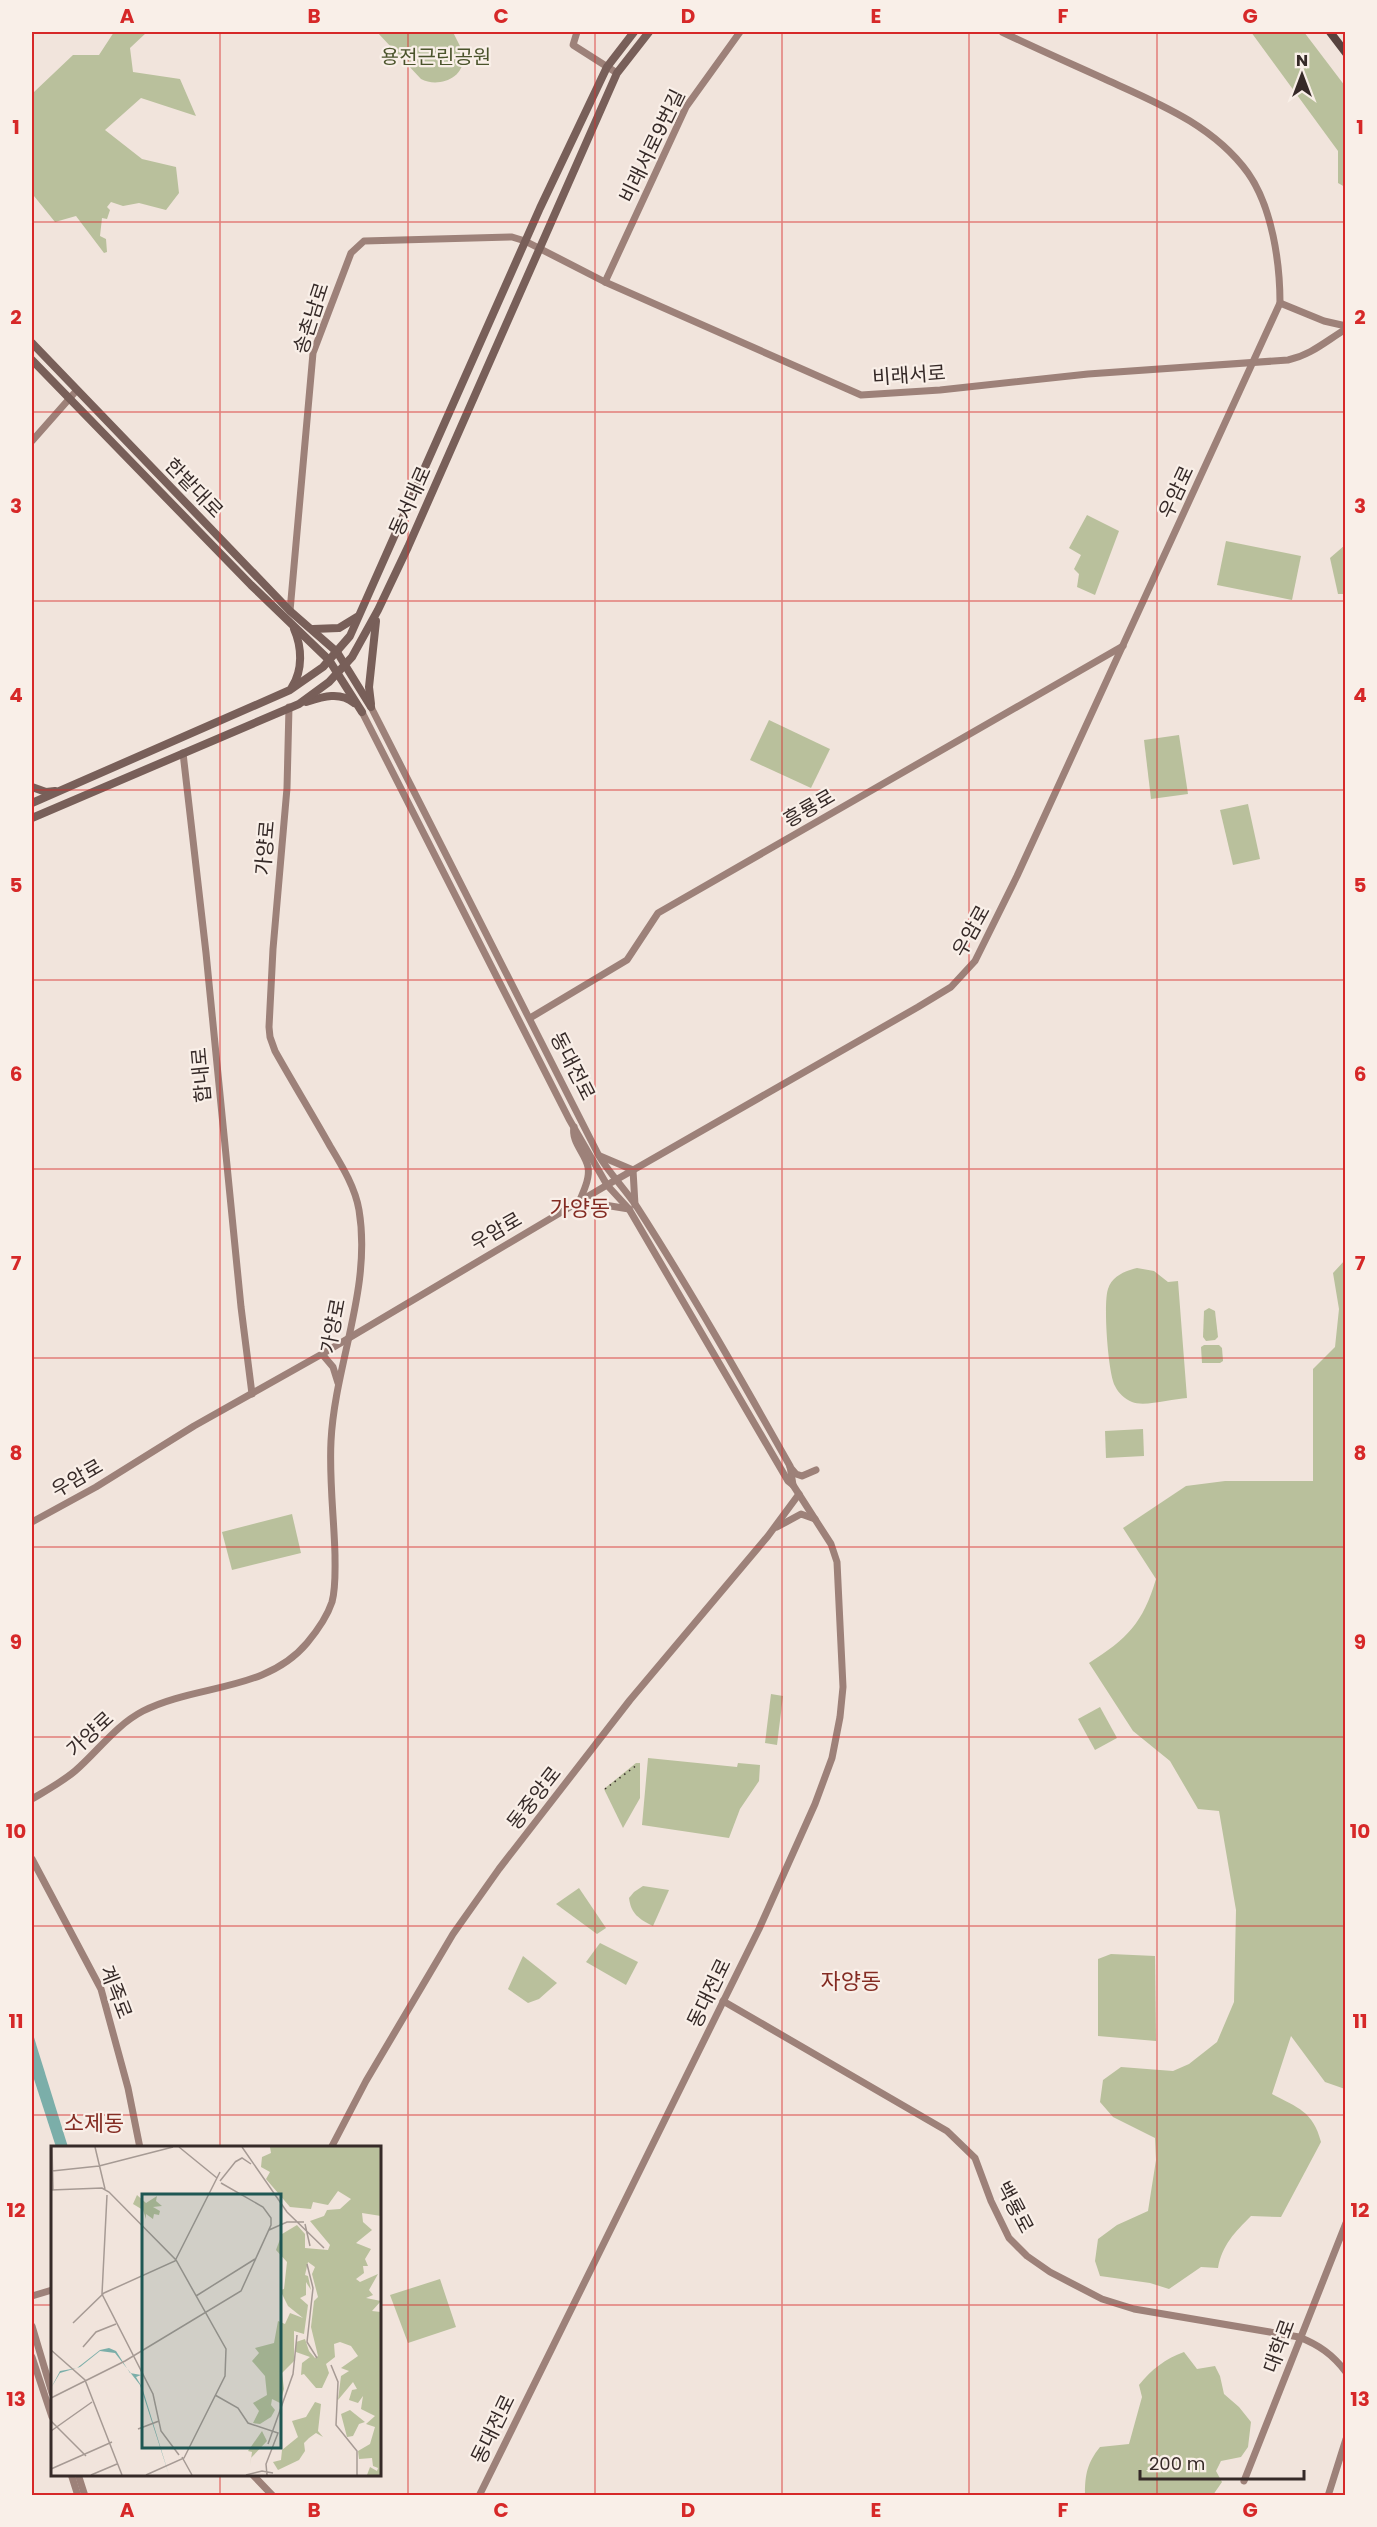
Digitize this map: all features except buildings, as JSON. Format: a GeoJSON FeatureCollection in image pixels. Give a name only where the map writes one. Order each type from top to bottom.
{"type":"FeatureCollection","features":[{"type":"Feature","properties":{"kind":"highway"},"geometry":{"type":"LineString","coordinates":[[1330,32],[1346,53]]}},
{"type":"Feature","properties":{"kind":"main road"},"geometry":{"type":"LineString","coordinates":[[577,32],[573,45],[616,72]]}},
{"type":"Feature","properties":{"kind":"main road","name":"동서대로"},"geometry":{"type":"LineString","coordinates":[[32,802],[63,791],[290,690],[319,670],[347,642],[416,482],[525,241],[607,67],[634,32]]}},
{"type":"Feature","properties":{"kind":"main road","name":"동서대로"},"geometry":{"type":"LineString","coordinates":[[35,817],[299,704],[326,685],[345,665],[359,647],[378,610],[616,72],[649,32]]}},
{"type":"Feature","properties":{"kind":"main road","name":"비래서로9번길"},"geometry":{"type":"LineString","coordinates":[[605,282],[686,107],[740,32]]}},
{"type":"Feature","properties":{"kind":"main road","name":"우암로"},"geometry":{"type":"LineString","coordinates":[[32,1522],[87,1492],[194,1426],[322,1354],[615,1180],[918,1007],[951,987],[975,961],[993,928],[1280,303],[1274,236],[1266,212],[1249,174],[1226,146],[1173,110],[1002,32]]}},
{"type":"Feature","properties":{"kind":"main road","name":"송촌남로"},"geometry":{"type":"LineString","coordinates":[[290,611],[313,353],[351,253],[363,241],[383,239],[512,237],[525,241]]}},
{"type":"Feature","properties":{"kind":"main road","name":"비래서로"},"geometry":{"type":"LineString","coordinates":[[525,241],[605,282],[861,395],[940,390],[1088,374],[1300,357],[1318,348],[1346,327]]}},
{"type":"Feature","properties":{"kind":"main road"},"geometry":{"type":"LineString","coordinates":[[1280,303],[1324,321],[1346,327]]}},
{"type":"Feature","properties":{"kind":"main road","name":"한밭대로"},"geometry":{"type":"LineString","coordinates":[[32,343],[290,611],[337,652]]}},
{"type":"Feature","properties":{"kind":"main road","name":"한밭대로"},"geometry":{"type":"LineString","coordinates":[[32,360],[69,400],[329,660]]}},
{"type":"Feature","properties":{"kind":"main road"},"geometry":{"type":"LineString","coordinates":[[32,441],[76,390]]}},
{"type":"Feature","properties":{"kind":"main road"},"geometry":{"type":"LineString","coordinates":[[371,707],[369,687],[378,610]]}},
{"type":"Feature","properties":{"kind":"main road"},"geometry":{"type":"LineString","coordinates":[[310,629],[339,628],[349,624],[361,611]]}},
{"type":"Feature","properties":{"kind":"main road"},"geometry":{"type":"LineString","coordinates":[[290,690],[297,678],[300,661],[298,639],[291,624]]}},
{"type":"Feature","properties":{"kind":"main road","name":"흥룡로"},"geometry":{"type":"LineString","coordinates":[[530,1018],[627,960],[658,914],[1123,646]]}},
{"type":"Feature","properties":{"kind":"main road","name":"동대전로"},"geometry":{"type":"LineString","coordinates":[[337,652],[371,707],[599,1156],[730,1359],[790,1466],[793,1485]]}},
{"type":"Feature","properties":{"kind":"main road","name":"동대전로"},"geometry":{"type":"LineString","coordinates":[[329,660],[362,712],[518,1022],[574,1127],[607,1185],[632,1207],[788,1481],[817,1520],[831,1544],[838,1575],[843,1687],[837,1738],[815,1804],[759,1929],[479,2496]]}},
{"type":"Feature","properties":{"kind":"main road"},"geometry":{"type":"LineString","coordinates":[[299,704],[330,696],[343,697],[351,700],[362,712]]}},
{"type":"Feature","properties":{"kind":"main road","name":"가양로"},"geometry":{"type":"LineString","coordinates":[[32,1799],[71,1774],[130,1719],[181,1696],[235,1685],[261,1676],[283,1663],[305,1645],[320,1626],[332,1603],[335,1584],[331,1442],[338,1384],[360,1267],[359,1209],[351,1183],[275,1051],[270,1037],[272,964],[286,788],[289,707]]}},
{"type":"Feature","properties":{"kind":"main road","name":"합내로"},"geometry":{"type":"LineString","coordinates":[[183,753],[252,1394]]}},
{"type":"Feature","properties":{"kind":"main road"},"geometry":{"type":"LineString","coordinates":[[32,787],[46,792],[63,791]]}},
{"type":"Feature","properties":{"kind":"main road"},"geometry":{"type":"LineString","coordinates":[[32,802],[35,817]]}},
{"type":"Feature","properties":{"kind":"main road"},"geometry":{"type":"LineString","coordinates":[[574,1127],[572,1134],[588,1166],[586,1184],[580,1201],[632,1207],[633,1170],[599,1156]]}},
{"type":"Feature","properties":{"kind":"main road"},"geometry":{"type":"LineString","coordinates":[[322,1354],[333,1367],[338,1384]]}},
{"type":"Feature","properties":{"kind":"main road"},"geometry":{"type":"LineString","coordinates":[[790,1466],[796,1474],[802,1476],[816,1470]]}},
{"type":"Feature","properties":{"kind":"main road","name":"동중앙로"},"geometry":{"type":"LineString","coordinates":[[332,2146],[366,2081],[453,1934],[499,1869],[630,1700],[772,1530],[799,1494]]}},
{"type":"Feature","properties":{"kind":"main road"},"geometry":{"type":"LineString","coordinates":[[772,1530],[801,1514],[817,1520]]}},
{"type":"Feature","properties":{"kind":"main road","name":"계족로"},"geometry":{"type":"LineString","coordinates":[[32,1859],[101,1989],[128,2088],[140,2146]]}},
{"type":"Feature","properties":{"kind":"main road","name":"백룡로"},"geometry":{"type":"LineString","coordinates":[[723,2001],[947,2131],[975,2158],[1009,2238],[1027,2256],[1050,2272],[1102,2299],[1134,2308],[1299,2337],[1315,2343],[1332,2355],[1346,2372]]}},
{"type":"Feature","properties":{"kind":"main road","name":"대학로"},"geometry":{"type":"LineString","coordinates":[[1244,2481],[1346,2223]]}},
{"type":"Feature","properties":{"kind":"main road"},"geometry":{"type":"LineString","coordinates":[[32,2296],[51,2290]]}},
{"type":"Feature","properties":{"kind":"main road"},"geometry":{"type":"LineString","coordinates":[[32,2326],[51,2390]]}},
{"type":"Feature","properties":{"kind":"main road"},"geometry":{"type":"LineString","coordinates":[[32,2357],[51,2414]]}},
{"type":"Feature","properties":{"kind":"main road"},"geometry":{"type":"LineString","coordinates":[[1328,2496],[1346,2439]]}},
{"type":"Feature","properties":{"kind":"main road"},"geometry":{"type":"LineString","coordinates":[[71,2476],[78,2496]]}},
{"type":"Feature","properties":{"kind":"main road"},"geometry":{"type":"LineString","coordinates":[[78,2476],[85,2496]]}},
{"type":"Feature","properties":{"kind":"main road"},"geometry":{"type":"LineString","coordinates":[[253,2476],[273,2496]]}},
{"type":"Feature","properties":{"kind":"green space"},"geometry":{"type":"Polygon","coordinates":[[[114,32],[147,32],[130,48],[133,72],[180,79],[196,116],[141,98],[105,130],[142,159],[176,167],[179,193],[166,210],[139,203],[123,206],[111,202],[107,207],[110,210],[107,219],[102,218],[100,236],[106,239],[107,252],[104,253],[76,216],[55,222],[34,196],[32,197],[32,90],[34,92],[73,55],[99,55],[114,32]]]}},
{"type":"Feature","properties":{"kind":"green space","name":"용전근린공원"},"geometry":{"type":"Polygon","coordinates":[[[377,32],[453,32],[462,51],[462,65],[459,71],[448,80],[427,82],[421,79],[377,32]]]}},
{"type":"Feature","properties":{"kind":"green space"},"geometry":{"type":"Polygon","coordinates":[[[1251,32],[1304,32],[1345,86],[1345,187],[1338,183],[1338,151],[1251,32]]]}},
{"type":"Feature","properties":{"kind":"green space"},"geometry":{"type":"Polygon","coordinates":[[[1087,515],[1119,531],[1095,595],[1077,587],[1079,574],[1074,569],[1081,555],[1069,548],[1087,515]]]}},
{"type":"Feature","properties":{"kind":"green space"},"geometry":{"type":"Polygon","coordinates":[[[1226,541],[1301,556],[1292,600],[1217,585],[1226,541]]]}},
{"type":"Feature","properties":{"kind":"green space"},"geometry":{"type":"Polygon","coordinates":[[[1345,545],[1345,594],[1338,594],[1330,558],[1345,545]]]}},
{"type":"Feature","properties":{"kind":"green space"},"geometry":{"type":"Polygon","coordinates":[[[769,720],[830,749],[811,788],[750,760],[769,720]]]}},
{"type":"Feature","properties":{"kind":"green space"},"geometry":{"type":"Polygon","coordinates":[[[1179,735],[1188,794],[1151,799],[1144,740],[1179,735]]]}},
{"type":"Feature","properties":{"kind":"green space"},"geometry":{"type":"Polygon","coordinates":[[[1248,804],[1260,859],[1233,865],[1220,810],[1248,804]]]}},
{"type":"Feature","properties":{"kind":"green space"},"geometry":{"type":"Polygon","coordinates":[[[1345,1260],[1345,2089],[1325,2082],[1291,2036],[1272,2094],[1297,2107],[1309,2117],[1314,2123],[1321,2142],[1281,2217],[1251,2216],[1226,2246],[1218,2268],[1201,2267],[1169,2289],[1150,2283],[1100,2276],[1095,2261],[1098,2239],[1117,2225],[1148,2211],[1156,2160],[1155,2138],[1113,2117],[1100,2102],[1103,2080],[1121,2067],[1173,2071],[1189,2064],[1217,2042],[1234,2002],[1236,1910],[1219,1811],[1198,1809],[1170,1761],[1133,1731],[1089,1663],[1114,1646],[1132,1628],[1145,1607],[1156,1579],[1123,1528],[1186,1486],[1225,1481],[1313,1481],[1313,1369],[1335,1347],[1339,1309],[1333,1273],[1345,1260]]]}},
{"type":"Feature","properties":{"kind":"green space"},"geometry":{"type":"Polygon","coordinates":[[[1137,1268],[1154,1271],[1168,1282],[1178,1281],[1187,1398],[1151,1403],[1132,1402],[1118,1391],[1112,1379],[1107,1338],[1108,1289],[1116,1277],[1137,1268]]]}},
{"type":"Feature","properties":{"kind":"green space"},"geometry":{"type":"Polygon","coordinates":[[[1209,1308],[1215,1311],[1218,1337],[1215,1340],[1206,1341],[1203,1337],[1204,1311],[1209,1308]]]}},
{"type":"Feature","properties":{"kind":"green space"},"geometry":{"type":"Polygon","coordinates":[[[1219,1345],[1222,1348],[1223,1361],[1202,1363],[1201,1347],[1219,1345]]]}},
{"type":"Feature","properties":{"kind":"green space"},"geometry":{"type":"Polygon","coordinates":[[[1143,1429],[1144,1456],[1106,1458],[1105,1431],[1143,1429]]]}},
{"type":"Feature","properties":{"kind":"green space"},"geometry":{"type":"Polygon","coordinates":[[[292,1514],[301,1553],[232,1570],[222,1532],[292,1514]]]}},
{"type":"Feature","properties":{"kind":"green space"},"geometry":{"type":"Polygon","coordinates":[[[771,1694],[783,1696],[777,1745],[765,1743],[771,1694]]]}},
{"type":"Feature","properties":{"kind":"green space"},"geometry":{"type":"Polygon","coordinates":[[[1100,1707],[1117,1738],[1095,1750],[1078,1719],[1100,1707]]]}},
{"type":"Feature","properties":{"kind":"green space"},"geometry":{"type":"Polygon","coordinates":[[[648,1758],[737,1767],[738,1763],[760,1765],[759,1781],[740,1809],[729,1838],[642,1825],[648,1758]]]}},
{"type":"Feature","properties":{"kind":"green space"},"geometry":{"type":"Polygon","coordinates":[[[636,1763],[640,1763],[640,1798],[623,1828],[604,1789],[636,1763]]]}},
{"type":"Feature","properties":{"kind":"green space"},"geometry":{"type":"Polygon","coordinates":[[[643,1886],[669,1890],[653,1926],[636,1915],[630,1904],[629,1898],[643,1886]]]}},
{"type":"Feature","properties":{"kind":"green space"},"geometry":{"type":"Polygon","coordinates":[[[579,1888],[606,1928],[597,1934],[556,1904],[579,1888]]]}},
{"type":"Feature","properties":{"kind":"green space"},"geometry":{"type":"Polygon","coordinates":[[[600,1943],[638,1962],[626,1985],[586,1962],[600,1943]]]}},
{"type":"Feature","properties":{"kind":"green space"},"geometry":{"type":"Polygon","coordinates":[[[1111,1954],[1155,1956],[1156,2041],[1098,2036],[1098,1959],[1111,1954]]]}},
{"type":"Feature","properties":{"kind":"green space"},"geometry":{"type":"Polygon","coordinates":[[[523,1956],[557,1983],[539,1999],[528,2003],[508,1989],[523,1956]]]}},
{"type":"Feature","properties":{"kind":"green space"},"geometry":{"type":"Polygon","coordinates":[[[440,2279],[456,2327],[408,2343],[390,2295],[440,2279]]]}},
{"type":"Feature","properties":{"kind":"green space"},"geometry":{"type":"Polygon","coordinates":[[[1184,2352],[1197,2369],[1215,2366],[1224,2394],[1251,2422],[1248,2447],[1241,2457],[1221,2461],[1216,2471],[1222,2482],[1213,2495],[1085,2495],[1088,2470],[1092,2458],[1100,2447],[1129,2444],[1142,2397],[1139,2385],[1159,2365],[1184,2352]]]}},
{"type":"Feature","properties":{"kind":"water"},"geometry":{"type":"Polygon","coordinates":[[[32,2031],[68,2146],[56,2146],[32,2073],[32,2031]]]}},
{"type":"Feature","properties":{"kind":"railway"},"geometry":{"type":"LineString","coordinates":[[605,1789],[637,1765]]}},
{"type":"Feature","properties":{"kind":"district","name":"가양동"},"geometry":{"type":"Point","coordinates":[580,1208]}},
{"type":"Feature","properties":{"kind":"district","name":"자양동"},"geometry":{"type":"Point","coordinates":[851,1981]}},
{"type":"Feature","properties":{"kind":"district","name":"소제동"},"geometry":{"type":"Point","coordinates":[94,2123]}}]}
